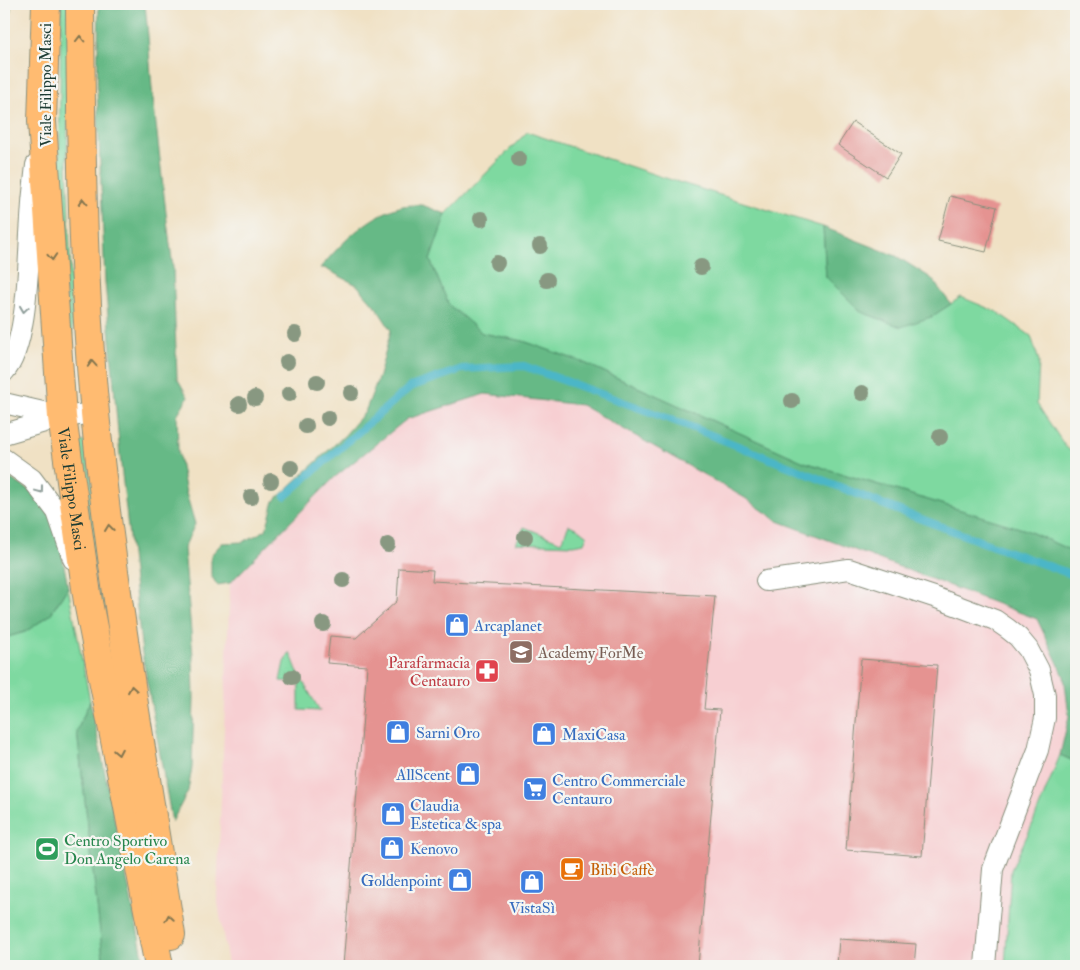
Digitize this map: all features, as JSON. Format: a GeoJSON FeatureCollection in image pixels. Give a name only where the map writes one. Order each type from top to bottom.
{"type":"FeatureCollection","features":[{"type":"Feature","properties":{"kind":"main road","name":"Viale Filippo Masci"},"geometry":{"type":"LineString","coordinates":[[46,4],[42,121],[62,417],[88,602],[159,966]]}},
{"type":"Feature","properties":{"kind":"main road","name":"Viale Filippo Masci"},"geometry":{"type":"LineString","coordinates":[[80,4],[80,119],[84,256],[95,413],[116,595],[176,966]]}},
{"type":"Feature","properties":{"kind":"street"},"geometry":{"type":"LineString","coordinates":[[4,372],[9,367],[14,355],[25,309],[33,194],[42,121]]}},
{"type":"Feature","properties":{"kind":"street"},"geometry":{"type":"LineString","coordinates":[[4,403],[62,417]]}},
{"type":"Feature","properties":{"kind":"street"},"geometry":{"type":"LineString","coordinates":[[4,434],[62,417],[95,413]]}},
{"type":"Feature","properties":{"kind":"street"},"geometry":{"type":"LineString","coordinates":[[4,459],[32,479],[57,512],[88,602]]}},
{"type":"Feature","properties":{"kind":"street"},"geometry":{"type":"LineString","coordinates":[[766,581],[849,569],[934,597],[995,620],[1018,637],[1028,649],[1039,670],[1045,694],[1045,718],[1038,750],[993,869],[985,966]]}},
{"type":"Feature","properties":{"kind":"shaded area"},"geometry":{"type":"Polygon","coordinates":[[[485,394],[581,405],[745,498],[778,521],[1037,619],[1064,676],[1069,716],[1060,755],[1032,825],[1011,870],[1005,966],[228,966],[217,896],[230,583],[335,477],[407,419],[485,394]]]}},
{"type":"Feature","properties":{"kind":"green space"},"geometry":{"type":"Polygon","coordinates":[[[4,4],[11,4],[4,128],[4,4]]]}},
{"type":"Feature","properties":{"kind":"green space"},"geometry":{"type":"Polygon","coordinates":[[[61,4],[70,4],[67,161],[73,344],[70,361],[59,176],[61,4]]]}},
{"type":"Feature","properties":{"kind":"green space"},"geometry":{"type":"Polygon","coordinates":[[[99,4],[145,4],[152,89],[173,268],[177,378],[188,397],[177,415],[178,450],[186,493],[195,524],[184,548],[193,656],[192,767],[188,791],[172,822],[142,653],[120,456],[105,281],[97,91],[99,4]]]}},
{"type":"Feature","properties":{"kind":"green space"},"geometry":{"type":"Polygon","coordinates":[[[527,132],[659,176],[823,227],[826,277],[931,317],[961,297],[997,312],[1031,336],[1039,361],[1037,404],[1065,446],[1076,456],[1076,553],[1026,530],[804,462],[582,362],[523,341],[482,333],[449,306],[430,260],[446,214],[527,132]]]}},
{"type":"Feature","properties":{"kind":"green space"},"geometry":{"type":"Polygon","coordinates":[[[422,205],[446,214],[430,260],[449,305],[482,333],[523,341],[582,362],[804,462],[1026,530],[1076,553],[1076,762],[1060,755],[1069,716],[1064,676],[1037,619],[778,521],[745,498],[581,405],[485,394],[407,419],[335,477],[230,583],[217,585],[211,575],[211,555],[222,543],[243,542],[266,530],[274,501],[345,435],[365,412],[379,376],[391,330],[376,307],[357,285],[324,268],[320,268],[347,239],[378,216],[403,206],[422,205]]]}},
{"type":"Feature","properties":{"kind":"green space"},"geometry":{"type":"Polygon","coordinates":[[[823,227],[896,256],[931,278],[951,304],[931,317],[901,327],[861,312],[826,277],[823,227]]]}},
{"type":"Feature","properties":{"kind":"green space"},"geometry":{"type":"Polygon","coordinates":[[[80,441],[85,442],[150,827],[99,604],[80,441]]]}},
{"type":"Feature","properties":{"kind":"green space"},"geometry":{"type":"Polygon","coordinates":[[[4,475],[36,494],[56,522],[68,587],[50,615],[25,632],[4,638],[4,475]]]}},
{"type":"Feature","properties":{"kind":"green space"},"geometry":{"type":"Polygon","coordinates":[[[569,525],[577,528],[587,536],[584,543],[573,545],[516,543],[524,527],[561,542],[569,525]]]}},
{"type":"Feature","properties":{"kind":"green space","name":"Centro Sportivo Don Angelo Carena"},"geometry":{"type":"Polygon","coordinates":[[[68,587],[90,701],[77,731],[104,966],[4,966],[4,638],[25,632],[50,615],[68,587]]]}},
{"type":"Feature","properties":{"kind":"green space"},"geometry":{"type":"Polygon","coordinates":[[[290,652],[299,675],[320,711],[299,710],[299,682],[280,681],[284,662],[290,652]]]}},
{"type":"Feature","properties":{"kind":"green space"},"geometry":{"type":"Polygon","coordinates":[[[90,701],[145,966],[104,966],[77,731],[90,701]]]}},
{"type":"Feature","properties":{"kind":"green space"},"geometry":{"type":"Polygon","coordinates":[[[1060,755],[1076,762],[1076,966],[1005,966],[1011,870],[1032,825],[1060,755]]]}},
{"type":"Feature","properties":{"kind":"building"},"geometry":{"type":"Polygon","coordinates":[[[853,122],[901,154],[886,177],[838,145],[853,122]]]}},
{"type":"Feature","properties":{"kind":"building"},"geometry":{"type":"Polygon","coordinates":[[[950,196],[997,207],[986,252],[938,241],[950,196]]]}},
{"type":"Feature","properties":{"kind":"building","name":"Centro Commerciale Centauro"},"geometry":{"type":"Polygon","coordinates":[[[399,568],[433,570],[432,581],[715,596],[704,709],[720,710],[698,966],[343,966],[367,666],[327,663],[330,636],[356,638],[397,601],[399,568]]]}},
{"type":"Feature","properties":{"kind":"building"},"geometry":{"type":"Polygon","coordinates":[[[861,659],[937,665],[922,856],[846,850],[861,659]]]}},
{"type":"Feature","properties":{"kind":"building"},"geometry":{"type":"Polygon","coordinates":[[[839,939],[916,944],[914,966],[837,966],[839,939]]]}},
{"type":"Feature","properties":{"kind":"waterway"},"geometry":{"type":"LineString","coordinates":[[285,496],[410,387],[462,369],[524,366],[686,425],[897,510],[1076,576]]}},
{"type":"Feature","properties":{"kind":"place","name":"Arcaplanet"},"geometry":{"type":"Point","coordinates":[457,625]}},
{"type":"Feature","properties":{"kind":"place","name":"Academy ForMe"},"geometry":{"type":"Point","coordinates":[521,652]}},
{"type":"Feature","properties":{"kind":"place","name":"Parafarmacia Centauro"},"geometry":{"type":"Point","coordinates":[487,671]}},
{"type":"Feature","properties":{"kind":"place","name":"Sarni Oro"},"geometry":{"type":"Point","coordinates":[398,732]}},
{"type":"Feature","properties":{"kind":"place","name":"MaxiCasa"},"geometry":{"type":"Point","coordinates":[544,734]}},
{"type":"Feature","properties":{"kind":"place","name":"AllScent"},"geometry":{"type":"Point","coordinates":[468,774]}},
{"type":"Feature","properties":{"kind":"place","name":"Centro Commerciale Centauro"},"geometry":{"type":"Point","coordinates":[535,789]}},
{"type":"Feature","properties":{"kind":"place","name":"Claudia Estetica & spa"},"geometry":{"type":"Point","coordinates":[393,814]}},
{"type":"Feature","properties":{"kind":"place","name":"Kenovo"},"geometry":{"type":"Point","coordinates":[392,848]}},
{"type":"Feature","properties":{"kind":"place","name":"Centro Sportivo Don Angelo Carena"},"geometry":{"type":"Point","coordinates":[47,849]}},
{"type":"Feature","properties":{"kind":"place","name":"Bibi Caffè"},"geometry":{"type":"Point","coordinates":[572,869]}},
{"type":"Feature","properties":{"kind":"place","name":"Goldenpoint"},"geometry":{"type":"Point","coordinates":[460,880]}},
{"type":"Feature","properties":{"kind":"place","name":"VistaSì"},"geometry":{"type":"Point","coordinates":[532,882]}}]}
